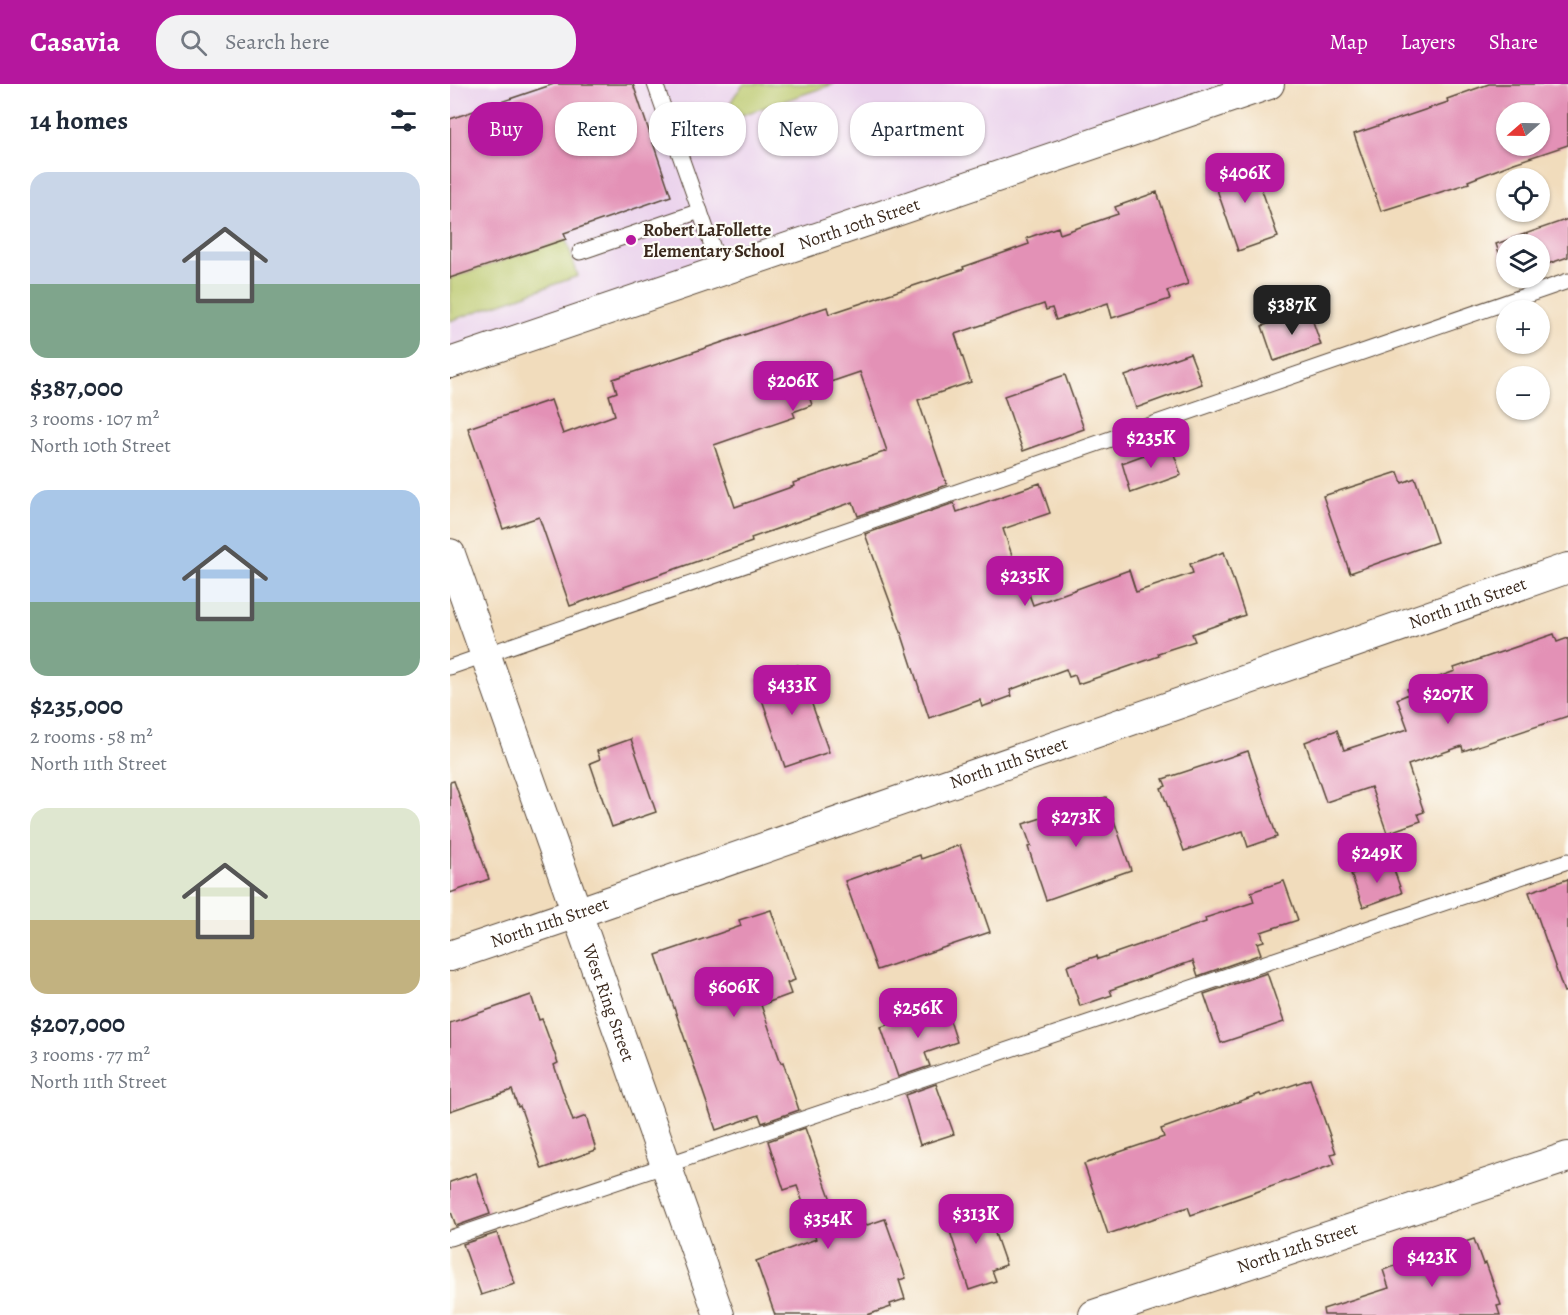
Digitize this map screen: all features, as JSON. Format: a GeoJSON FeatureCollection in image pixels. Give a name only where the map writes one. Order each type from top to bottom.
{"type":"FeatureCollection","features":[{"type":"Feature","properties":{"kind":"street","name":"North 10th Street"},"geometry":{"type":"LineString","coordinates":[[450,363],[1269,84]]}},
{"type":"Feature","properties":{"kind":"street","name":"West Ring Street"},"geometry":{"type":"LineString","coordinates":[[450,554],[719,1315]]}},
{"type":"Feature","properties":{"kind":"street","name":"North 11th Street"},"geometry":{"type":"LineString","coordinates":[[450,956],[1568,568]]}},
{"type":"Feature","properties":{"kind":"street","name":"North 12th Street"},"geometry":{"type":"LineString","coordinates":[[1094,1315],[1568,1157]]}},
{"type":"Feature","properties":{"kind":"lane"},"geometry":{"type":"LineString","coordinates":[[656,84],[721,271]]}},
{"type":"Feature","properties":{"kind":"lane"},"geometry":{"type":"LineString","coordinates":[[580,252],[700,211]]}},
{"type":"Feature","properties":{"kind":"lane"},"geometry":{"type":"LineString","coordinates":[[450,667],[1568,282]]}},
{"type":"Feature","properties":{"kind":"lane"},"geometry":{"type":"LineString","coordinates":[[450,1238],[1568,861]]}},
{"type":"Feature","properties":{"kind":"shaded area","name":"Robert LaFollette Elementary School"},"geometry":{"type":"Polygon","coordinates":[[[450,84],[1269,84],[450,363],[450,84]]]}},
{"type":"Feature","properties":{"kind":"green space"},"geometry":{"type":"Polygon","coordinates":[[[744,84],[834,84],[780,102],[758,102],[758,110],[746,114],[746,102],[731,102],[744,84]]]}},
{"type":"Feature","properties":{"kind":"green space"},"geometry":{"type":"Polygon","coordinates":[[[566,239],[578,276],[450,321],[450,278],[566,239]]]}},
{"type":"Feature","properties":{"kind":"building"},"geometry":{"type":"Polygon","coordinates":[[[554,84],[633,84],[649,131],[649,156],[657,156],[671,196],[564,233],[566,239],[450,278],[450,119],[468,113],[468,156],[543,156],[543,102],[501,102],[554,84]]]}},
{"type":"Feature","properties":{"kind":"building"},"geometry":{"type":"Polygon","coordinates":[[[1489,84],[1568,84],[1568,145],[1550,151],[1550,102],[1496,102],[1496,156],[1535,156],[1496,168],[1496,170],[1468,181],[1469,183],[1381,211],[1354,134],[1448,102],[1447,99],[1489,84]]]}},
{"type":"Feature","properties":{"kind":"building"},"geometry":{"type":"Polygon","coordinates":[[[1251,158],[1278,237],[1238,251],[1211,172],[1251,158]]]}},
{"type":"Feature","properties":{"kind":"building"},"geometry":{"type":"Polygon","coordinates":[[[1157,192],[1188,284],[1167,291],[1170,299],[1112,318],[1108,303],[1056,320],[1052,308],[1046,310],[1044,304],[955,334],[971,382],[918,400],[947,485],[858,516],[853,502],[751,538],[752,542],[570,606],[539,517],[503,529],[468,428],[551,400],[563,434],[615,415],[609,395],[617,392],[613,379],[827,307],[829,314],[964,269],[963,267],[1029,244],[1027,238],[1058,227],[1060,234],[1118,214],[1115,207],[1157,192]],[[860,372],[807,390],[812,405],[793,412],[795,417],[714,445],[735,507],[794,486],[793,483],[887,451],[860,372]]]}},
{"type":"Feature","properties":{"kind":"building"},"geometry":{"type":"Polygon","coordinates":[[[1568,219],[1568,257],[1550,263],[1550,234],[1525,234],[1568,219]]]}},
{"type":"Feature","properties":{"kind":"building"},"geometry":{"type":"Polygon","coordinates":[[[1309,310],[1321,345],[1274,361],[1262,326],[1309,310]]]}},
{"type":"Feature","properties":{"kind":"building"},"geometry":{"type":"Polygon","coordinates":[[[1190,353],[1202,384],[1136,408],[1125,376],[1190,353]]]}},
{"type":"Feature","properties":{"kind":"building"},"geometry":{"type":"Polygon","coordinates":[[[1065,375],[1084,429],[1023,451],[1004,396],[1065,375]]]}},
{"type":"Feature","properties":{"kind":"building"},"geometry":{"type":"Polygon","coordinates":[[[1171,445],[1181,475],[1131,493],[1122,463],[1171,445]]]}},
{"type":"Feature","properties":{"kind":"building"},"geometry":{"type":"Polygon","coordinates":[[[1398,472],[1402,483],[1415,478],[1437,542],[1350,573],[1323,496],[1398,472]]]}},
{"type":"Feature","properties":{"kind":"building"},"geometry":{"type":"Polygon","coordinates":[[[1040,483],[1050,513],[1003,529],[1023,587],[1026,586],[1033,605],[1129,570],[1136,592],[1193,573],[1190,564],[1224,552],[1245,615],[1192,634],[1195,641],[1158,653],[1159,656],[1078,684],[1075,675],[1069,677],[1066,669],[1010,690],[1012,696],[982,707],[980,700],[929,718],[900,629],[865,534],[954,503],[957,512],[1040,483]]]}},
{"type":"Feature","properties":{"kind":"building"},"geometry":{"type":"Polygon","coordinates":[[[1554,634],[1557,642],[1568,638],[1568,716],[1463,751],[1462,746],[1408,765],[1424,812],[1418,814],[1421,821],[1387,833],[1371,787],[1326,802],[1305,742],[1337,730],[1344,750],[1408,729],[1397,699],[1409,694],[1407,689],[1455,671],[1454,668],[1554,634]]]}},
{"type":"Feature","properties":{"kind":"building"},"geometry":{"type":"Polygon","coordinates":[[[798,665],[829,752],[785,767],[755,679],[798,665]]]}},
{"type":"Feature","properties":{"kind":"building"},"geometry":{"type":"Polygon","coordinates":[[[631,739],[656,812],[612,827],[590,763],[600,759],[597,751],[631,739]]]}},
{"type":"Feature","properties":{"kind":"building"},"geometry":{"type":"Polygon","coordinates":[[[1248,751],[1277,837],[1248,847],[1243,831],[1184,851],[1161,788],[1166,786],[1163,779],[1248,751]]]}},
{"type":"Feature","properties":{"kind":"building"},"geometry":{"type":"Polygon","coordinates":[[[454,781],[489,879],[450,893],[450,782],[454,781]]]}},
{"type":"Feature","properties":{"kind":"building"},"geometry":{"type":"Polygon","coordinates":[[[1106,797],[1131,870],[1046,900],[1028,847],[1031,846],[1023,824],[1106,797]]]}},
{"type":"Feature","properties":{"kind":"building"},"geometry":{"type":"Polygon","coordinates":[[[960,845],[990,932],[877,970],[845,881],[920,855],[921,859],[960,845]]]}},
{"type":"Feature","properties":{"kind":"building"},"geometry":{"type":"Polygon","coordinates":[[[1391,861],[1402,893],[1363,907],[1351,874],[1391,861]]]}},
{"type":"Feature","properties":{"kind":"building"},"geometry":{"type":"Polygon","coordinates":[[[1568,879],[1568,991],[1564,992],[1529,892],[1568,879]]]}},
{"type":"Feature","properties":{"kind":"building"},"geometry":{"type":"Polygon","coordinates":[[[1284,881],[1298,920],[1261,932],[1264,941],[1257,943],[1261,954],[1198,976],[1193,961],[1110,990],[1112,995],[1080,1006],[1067,966],[1097,956],[1098,959],[1206,922],[1205,918],[1254,902],[1251,892],[1284,881]]]}},
{"type":"Feature","properties":{"kind":"building"},"geometry":{"type":"Polygon","coordinates":[[[771,910],[795,980],[787,983],[791,994],[761,1005],[799,1110],[762,1123],[759,1115],[716,1130],[656,955],[741,926],[739,920],[771,910]]]}},
{"type":"Feature","properties":{"kind":"building"},"geometry":{"type":"Polygon","coordinates":[[[1267,973],[1284,1022],[1221,1043],[1204,994],[1267,973]]]}},
{"type":"Feature","properties":{"kind":"building"},"geometry":{"type":"Polygon","coordinates":[[[531,995],[558,1063],[554,1065],[573,1121],[586,1116],[596,1150],[542,1169],[512,1090],[450,1111],[450,1023],[531,995]]]}},
{"type":"Feature","properties":{"kind":"building"},"geometry":{"type":"Polygon","coordinates":[[[945,1005],[957,1042],[925,1053],[930,1066],[898,1077],[881,1027],[945,1005]]]}},
{"type":"Feature","properties":{"kind":"building"},"geometry":{"type":"Polygon","coordinates":[[[1310,1079],[1336,1153],[1331,1154],[1335,1164],[1191,1215],[1188,1207],[1108,1234],[1084,1164],[1164,1137],[1161,1129],[1310,1079]]]}},
{"type":"Feature","properties":{"kind":"building"},"geometry":{"type":"Polygon","coordinates":[[[936,1084],[954,1134],[920,1145],[905,1095],[936,1084]]]}},
{"type":"Feature","properties":{"kind":"building"},"geometry":{"type":"Polygon","coordinates":[[[805,1128],[843,1233],[885,1219],[906,1278],[899,1280],[905,1299],[890,1304],[891,1307],[867,1315],[775,1315],[756,1261],[816,1239],[797,1186],[784,1190],[768,1141],[805,1128]]]}},
{"type":"Feature","properties":{"kind":"building"},"geometry":{"type":"Polygon","coordinates":[[[476,1173],[490,1214],[456,1226],[450,1209],[450,1182],[476,1173]]]}},
{"type":"Feature","properties":{"kind":"building"},"geometry":{"type":"Polygon","coordinates":[[[984,1202],[1006,1265],[992,1270],[996,1281],[969,1290],[945,1216],[984,1202]]]}},
{"type":"Feature","properties":{"kind":"building"},"geometry":{"type":"Polygon","coordinates":[[[497,1233],[515,1284],[481,1295],[463,1244],[497,1233]]]}},
{"type":"Feature","properties":{"kind":"building"},"geometry":{"type":"Polygon","coordinates":[[[1474,1239],[1483,1264],[1486,1263],[1501,1305],[1497,1306],[1500,1315],[1324,1315],[1323,1309],[1389,1288],[1383,1270],[1474,1239]]]}},
{"type":"Feature","properties":{"kind":"place","name":"Robert LaFollette Elementary School"},"geometry":{"type":"Point","coordinates":[631,240]}}]}
